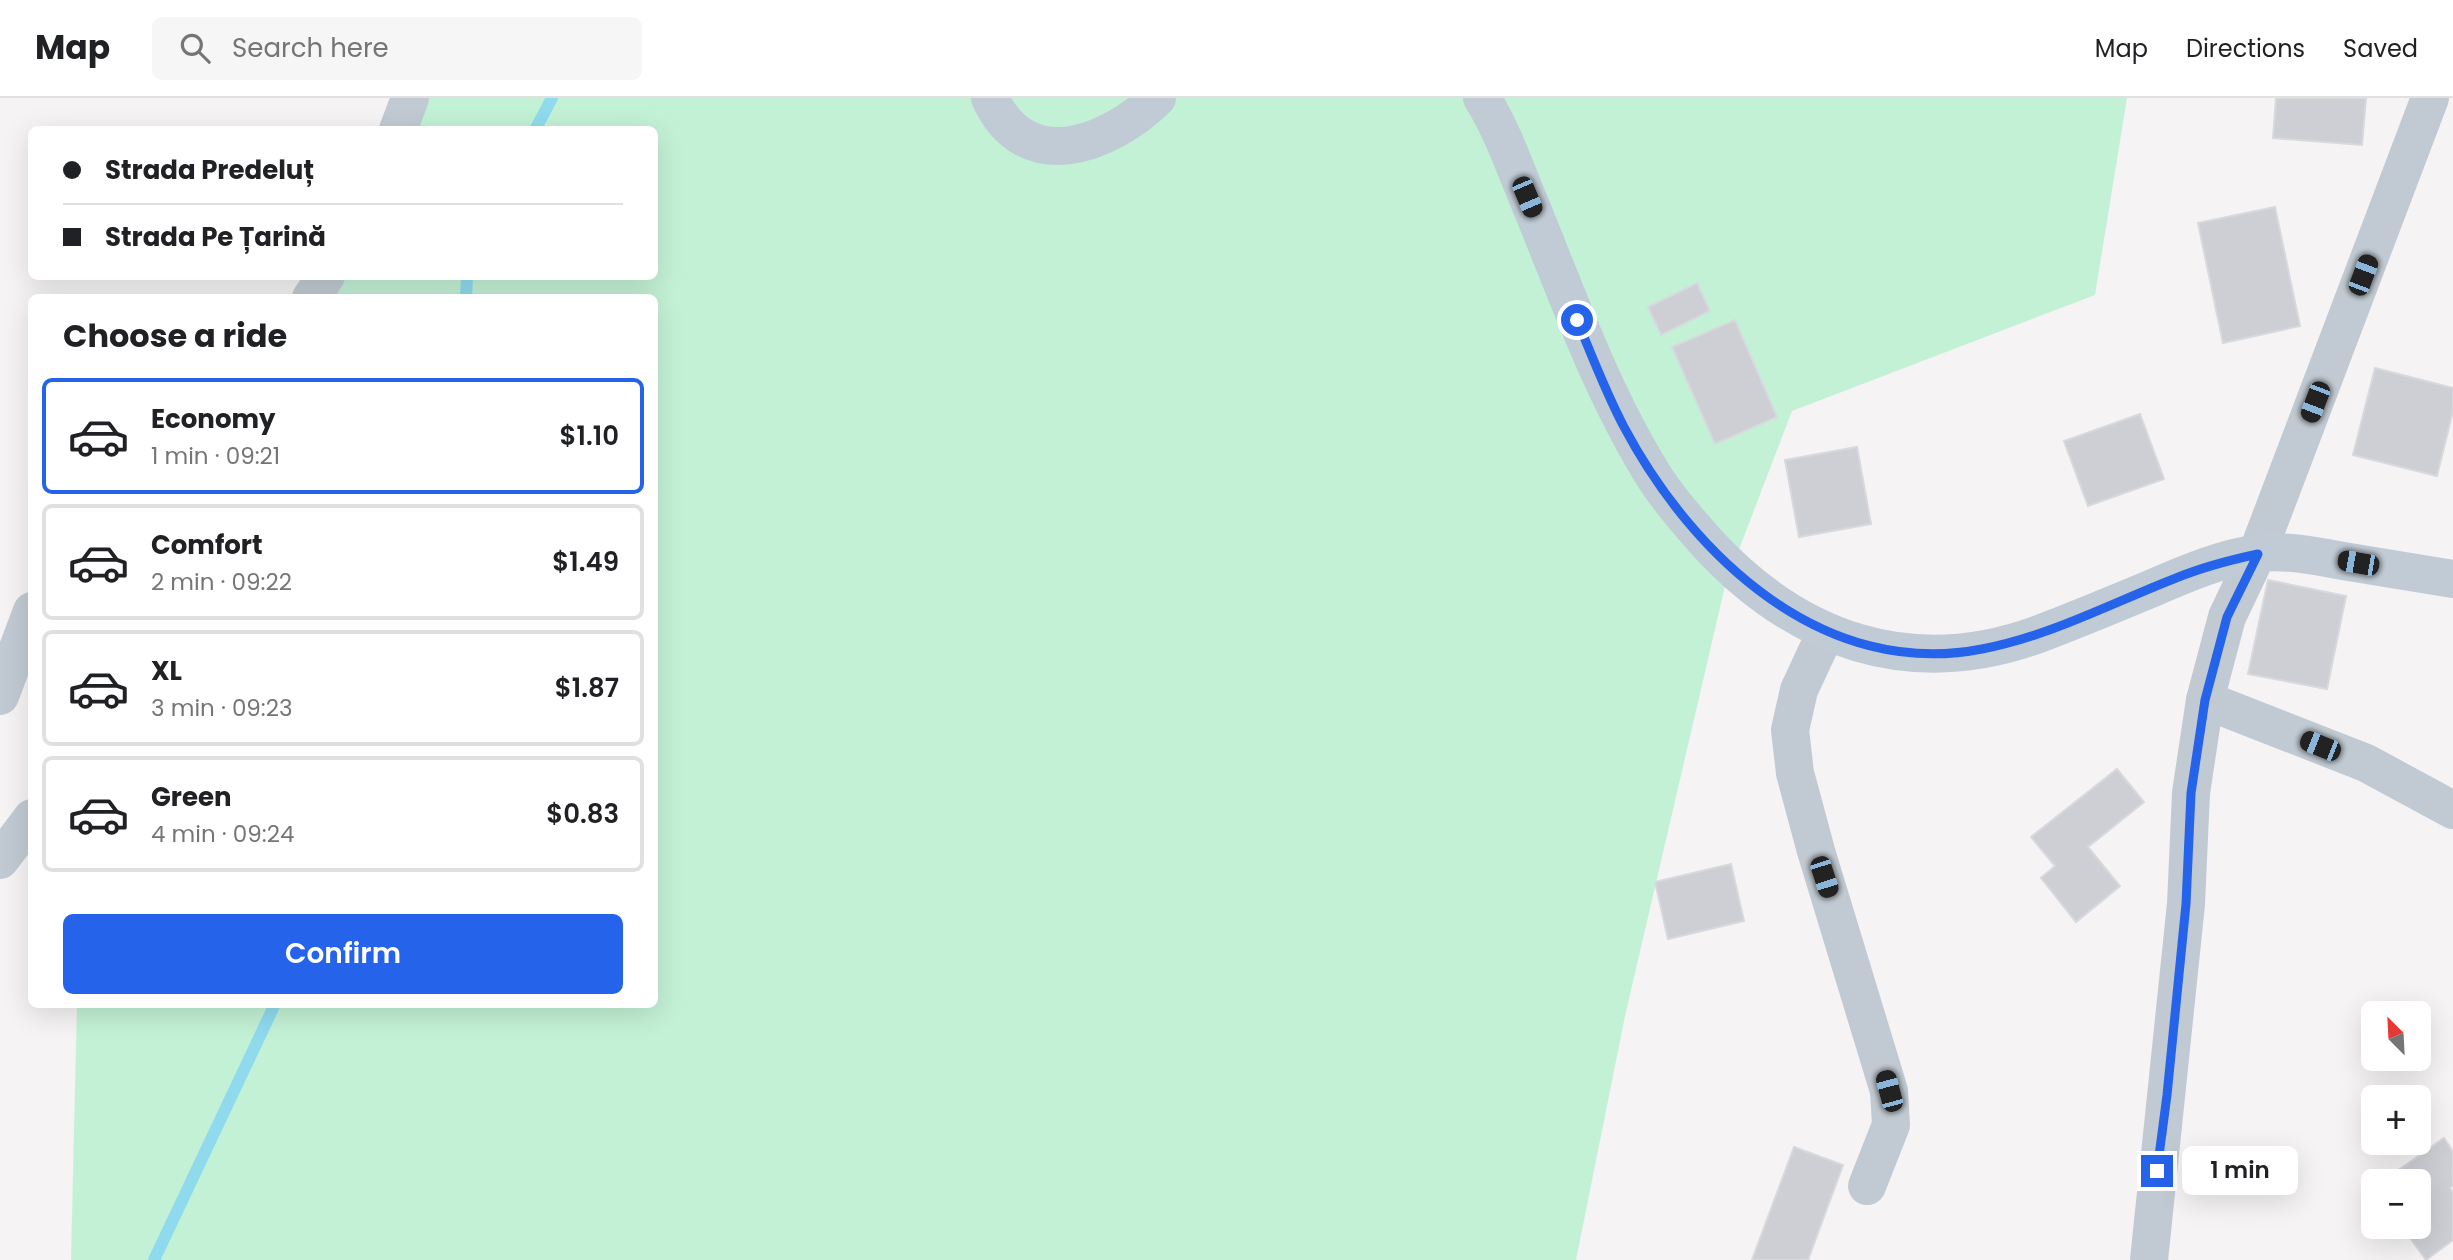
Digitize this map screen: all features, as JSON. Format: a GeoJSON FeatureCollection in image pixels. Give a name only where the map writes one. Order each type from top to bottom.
{"type":"FeatureCollection","features":[{"type":"Feature","properties":{"kind":"main road"},"geometry":{"type":"LineString","coordinates":[[990,98],[996,111],[1021,136],[1050,147],[1091,141],[1121,126],[1157,98]]}},
{"type":"Feature","properties":{"kind":"main road"},"geometry":{"type":"LineString","coordinates":[[1482,98],[1507,148],[1597,370],[1625,428],[1658,482],[1695,530],[1736,574],[1783,609],[1826,632],[1897,651],[1941,654],[1981,649],[2034,636],[2177,577],[2258,554],[2284,552],[2310,555],[2453,579]]}},
{"type":"Feature","properties":{"kind":"street"},"geometry":{"type":"LineString","coordinates":[[400,126],[410,98]]}},
{"type":"Feature","properties":{"kind":"street"},"geometry":{"type":"LineString","coordinates":[[2149,1260],[2186,904],[2191,793],[2205,700],[2227,617],[2258,554],[2431,98]]}},
{"type":"Feature","properties":{"kind":"street"},"geometry":{"type":"LineString","coordinates":[[0,696],[28,622]]}},
{"type":"Feature","properties":{"kind":"street"},"geometry":{"type":"LineString","coordinates":[[1826,632],[1799,690],[1790,730],[1795,773],[1816,851],[1889,1091],[1891,1125],[1867,1186]]}},
{"type":"Feature","properties":{"kind":"street"},"geometry":{"type":"LineString","coordinates":[[2205,700],[2366,763],[2453,810]]}},
{"type":"Feature","properties":{"kind":"street"},"geometry":{"type":"LineString","coordinates":[[0,860],[28,823]]}},
{"type":"Feature","properties":{"kind":"green space"},"geometry":{"type":"Polygon","coordinates":[[[403,98],[2127,98],[2095,295],[1792,411],[1725,586],[1625,1016],[1576,1260],[71,1260],[77,1008],[658,1008],[658,294],[300,294],[307,280],[658,280],[658,126],[389,126],[403,98]]]}},
{"type":"Feature","properties":{"kind":"building"},"geometry":{"type":"Polygon","coordinates":[[[2276,98],[2366,98],[2362,145],[2273,138],[2276,98]]]}},
{"type":"Feature","properties":{"kind":"building"},"geometry":{"type":"Polygon","coordinates":[[[2275,207],[2300,326],[2223,343],[2198,223],[2275,207]]]}},
{"type":"Feature","properties":{"kind":"building"},"geometry":{"type":"Polygon","coordinates":[[[1697,283],[1710,311],[1661,335],[1648,307],[1697,283]]]}},
{"type":"Feature","properties":{"kind":"building"},"geometry":{"type":"Polygon","coordinates":[[[1735,320],[1777,417],[1715,444],[1672,347],[1735,320]]]}},
{"type":"Feature","properties":{"kind":"building"},"geometry":{"type":"Polygon","coordinates":[[[2375,368],[2453,388],[2453,411],[2437,476],[2353,455],[2375,368]]]}},
{"type":"Feature","properties":{"kind":"building"},"geometry":{"type":"Polygon","coordinates":[[[2140,414],[2164,479],[2088,506],[2064,441],[2140,414]]]}},
{"type":"Feature","properties":{"kind":"building"},"geometry":{"type":"Polygon","coordinates":[[[1857,447],[1871,524],[1799,537],[1785,460],[1857,447]]]}},
{"type":"Feature","properties":{"kind":"building"},"geometry":{"type":"Polygon","coordinates":[[[2268,580],[2346,596],[2327,689],[2248,674],[2268,580]]]}},
{"type":"Feature","properties":{"kind":"building"},"geometry":{"type":"Polygon","coordinates":[[[2117,769],[2144,802],[2088,847],[2120,886],[2076,922],[2041,878],[2055,866],[2031,837],[2117,769]]]}},
{"type":"Feature","properties":{"kind":"building"},"geometry":{"type":"Polygon","coordinates":[[[1731,864],[1744,921],[1668,939],[1655,882],[1731,864]]]}},
{"type":"Feature","properties":{"kind":"building"},"geometry":{"type":"Polygon","coordinates":[[[2444,1138],[2453,1152],[2453,1186],[2450,1188],[2453,1192],[2453,1240],[2426,1260],[2411,1239],[2431,1239],[2431,1169],[2400,1169],[2420,1155],[2431,1155],[2431,1147],[2444,1138]]]}},
{"type":"Feature","properties":{"kind":"building"},"geometry":{"type":"Polygon","coordinates":[[[1794,1147],[1843,1165],[1808,1260],[1752,1260],[1794,1147]]]}},
{"type":"Feature","properties":{"kind":"waterway"},"geometry":{"type":"LineString","coordinates":[[537,126],[552,98]]}},
{"type":"Feature","properties":{"kind":"waterway"},"geometry":{"type":"LineString","coordinates":[[466,294],[467,280]]}},
{"type":"Feature","properties":{"kind":"waterway"},"geometry":{"type":"LineString","coordinates":[[154,1260],[273,1008]]}},
{"type":"Feature","properties":{"kind":"route"},"geometry":{"type":"LineString","coordinates":[[1577,320],[1625,428],[1658,482],[1695,530],[1736,574],[1783,609],[1826,632],[1897,651],[1941,654],[1981,649],[2034,636],[2177,577],[2258,554],[2227,617],[2205,700],[2191,793],[2186,904],[2157,1171]]}}]}
